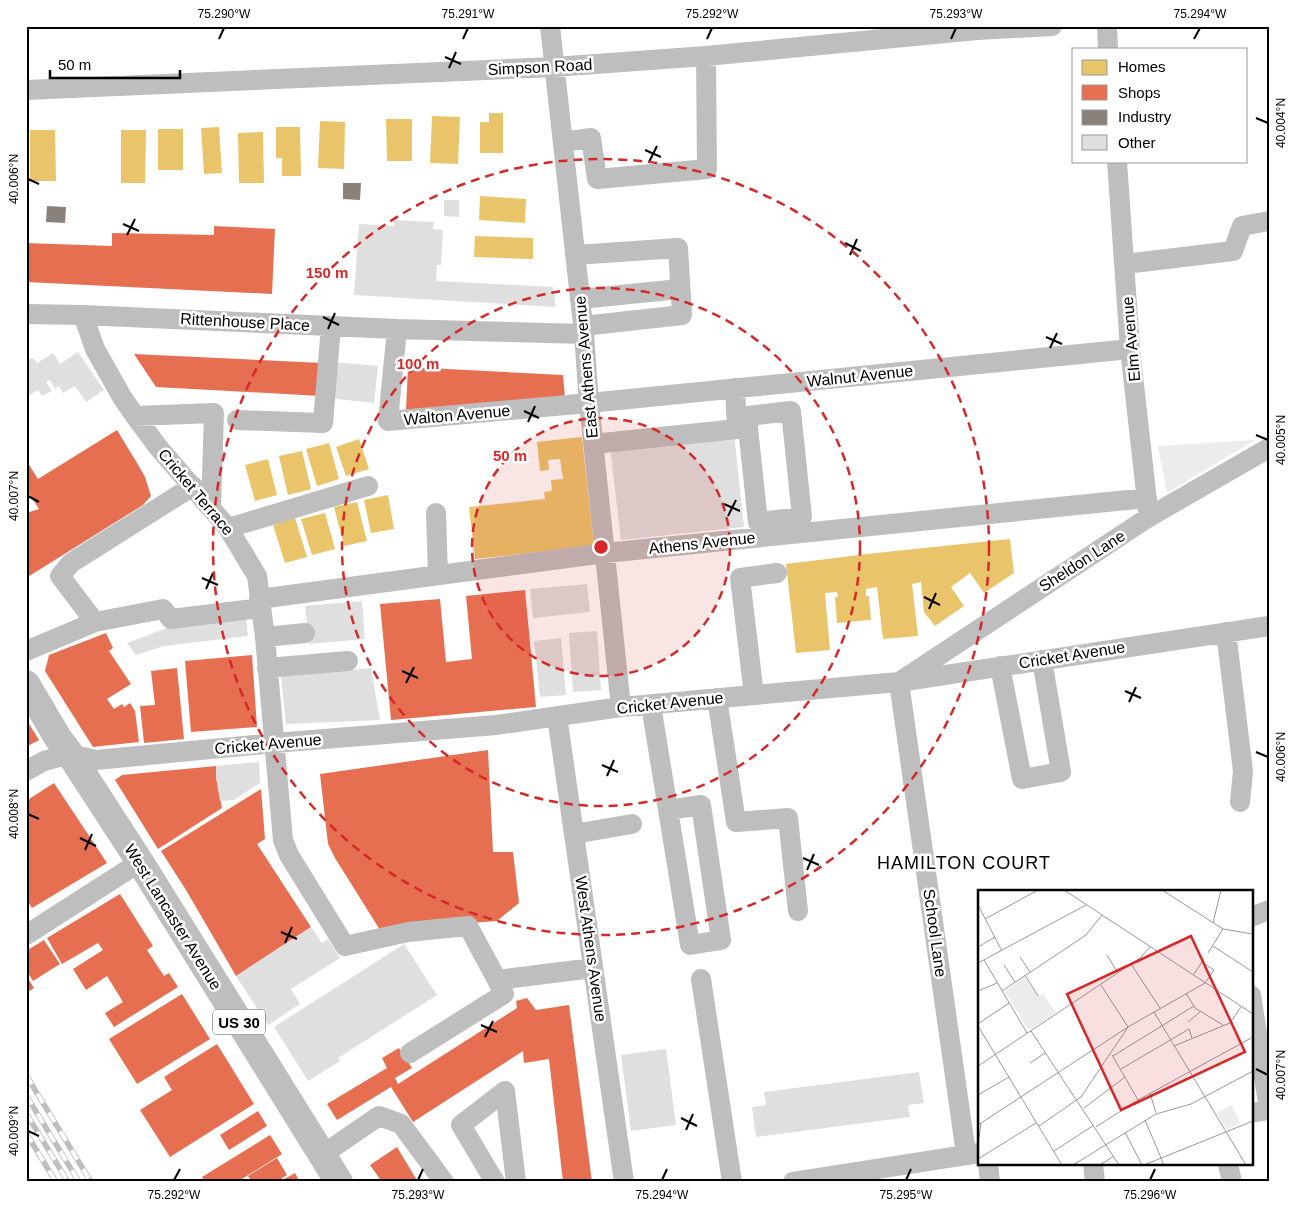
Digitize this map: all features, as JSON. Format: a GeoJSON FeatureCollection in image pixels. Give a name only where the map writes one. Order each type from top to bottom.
{"type":"FeatureCollection","features":[{"type":"Feature","properties":{"kind":"highway","name":"US 30"},"geometry":{"type":"LineString","coordinates":[[26,684],[58,738],[70,754]]}},
{"type":"Feature","properties":{"kind":"highway","name":"West Lancaster Avenue"},"geometry":{"type":"LineString","coordinates":[[70,754],[140,862],[339,1182]]}},
{"type":"Feature","properties":{"kind":"street","name":"East Athens Avenue"},"geometry":{"type":"LineString","coordinates":[[550,26],[584,330],[589,403],[621,707]]}},
{"type":"Feature","properties":{"kind":"street","name":"Simpson Road"},"geometry":{"type":"LineString","coordinates":[[26,90],[554,67],[706,56],[977,28],[1052,26]]}},
{"type":"Feature","properties":{"kind":"street"},"geometry":{"type":"LineString","coordinates":[[1106,26],[1108,48]]}},
{"type":"Feature","properties":{"kind":"street"},"geometry":{"type":"LineString","coordinates":[[563,142],[591,138],[597,179],[707,170],[706,56]]}},
{"type":"Feature","properties":{"kind":"street","name":"Elm Avenue"},"geometry":{"type":"LineString","coordinates":[[1117,162],[1130,349],[1148,507]]}},
{"type":"Feature","properties":{"kind":"street"},"geometry":{"type":"LineString","coordinates":[[1125,264],[1233,251],[1242,226],[1269,221]]}},
{"type":"Feature","properties":{"kind":"street"},"geometry":{"type":"LineString","coordinates":[[576,255],[678,248],[680,289],[580,299]]}},
{"type":"Feature","properties":{"kind":"street","name":"Rittenhouse Place"},"geometry":{"type":"LineString","coordinates":[[26,314],[397,329],[584,330],[682,316],[680,289]]}},
{"type":"Feature","properties":{"kind":"street","name":"Cricket Terrace"},"geometry":{"type":"LineString","coordinates":[[83,315],[95,348],[122,397],[158,446],[228,528],[256,576],[265,637],[283,840],[289,855],[345,946],[408,932],[468,926],[497,980]]}},
{"type":"Feature","properties":{"kind":"street"},"geometry":{"type":"LineString","coordinates":[[237,420],[323,423],[331,326]]}},
{"type":"Feature","properties":{"kind":"street","name":"Walton Avenue"},"geometry":{"type":"LineString","coordinates":[[397,329],[388,421],[589,403]]}},
{"type":"Feature","properties":{"kind":"street","name":"Walnut Avenue"},"geometry":{"type":"LineString","coordinates":[[589,403],[1130,349]]}},
{"type":"Feature","properties":{"kind":"street"},"geometry":{"type":"LineString","coordinates":[[735,388],[742,429],[758,522],[802,517],[791,411],[748,416],[742,429]]}},
{"type":"Feature","properties":{"kind":"street"},"geometry":{"type":"LineString","coordinates":[[174,428],[192,414]]}},
{"type":"Feature","properties":{"kind":"street"},"geometry":{"type":"LineString","coordinates":[[135,416],[214,414],[206,452],[211,508]]}},
{"type":"Feature","properties":{"kind":"street"},"geometry":{"type":"LineString","coordinates":[[594,444],[742,429]]}},
{"type":"Feature","properties":{"kind":"street","name":"Sheldon Lane"},"geometry":{"type":"LineString","coordinates":[[899,682],[1148,507],[1269,448]]}},
{"type":"Feature","properties":{"kind":"street"},"geometry":{"type":"LineString","coordinates":[[26,651],[95,622],[60,576],[71,564],[192,486]]}},
{"type":"Feature","properties":{"kind":"street"},"geometry":{"type":"LineString","coordinates":[[228,528],[368,486]]}},
{"type":"Feature","properties":{"kind":"street","name":"Athens Avenue"},"geometry":{"type":"LineString","coordinates":[[95,622],[163,610],[170,619],[438,575],[605,553],[1148,507]]}},
{"type":"Feature","properties":{"kind":"street"},"geometry":{"type":"LineString","coordinates":[[436,514],[438,575]]}},
{"type":"Feature","properties":{"kind":"street"},"geometry":{"type":"LineString","coordinates":[[754,695],[740,578],[777,573]]}},
{"type":"Feature","properties":{"kind":"street","name":"Cricket Avenue"},"geometry":{"type":"LineString","coordinates":[[70,754],[96,760],[496,725],[621,707],[899,682],[1269,626]]}},
{"type":"Feature","properties":{"kind":"street"},"geometry":{"type":"LineString","coordinates":[[1226,632],[1243,771],[1240,802]]}},
{"type":"Feature","properties":{"kind":"street"},"geometry":{"type":"LineString","coordinates":[[265,637],[305,633]]}},
{"type":"Feature","properties":{"kind":"street"},"geometry":{"type":"LineString","coordinates":[[1000,666],[1022,780],[1062,772],[1042,660]]}},
{"type":"Feature","properties":{"kind":"street"},"geometry":{"type":"LineString","coordinates":[[267,668],[348,661]]}},
{"type":"Feature","properties":{"kind":"street","name":"School Lane"},"geometry":{"type":"LineString","coordinates":[[899,682],[973,1154]]}},
{"type":"Feature","properties":{"kind":"street"},"geometry":{"type":"LineString","coordinates":[[717,698],[736,822],[788,818],[798,911]]}},
{"type":"Feature","properties":{"kind":"street"},"geometry":{"type":"LineString","coordinates":[[651,705],[668,810],[690,945],[721,940],[701,805],[668,810]]}},
{"type":"Feature","properties":{"kind":"street","name":"West Athens Avenue"},"geometry":{"type":"LineString","coordinates":[[557,716],[624,1182]]}},
{"type":"Feature","properties":{"kind":"street"},"geometry":{"type":"LineString","coordinates":[[26,771],[44,761],[70,754]]}},
{"type":"Feature","properties":{"kind":"street"},"geometry":{"type":"LineString","coordinates":[[574,834],[632,824]]}},
{"type":"Feature","properties":{"kind":"street"},"geometry":{"type":"LineString","coordinates":[[26,935],[140,862]]}},
{"type":"Feature","properties":{"kind":"street"},"geometry":{"type":"LineString","coordinates":[[1252,917],[1269,910]]}},
{"type":"Feature","properties":{"kind":"street"},"geometry":{"type":"LineString","coordinates":[[410,1053],[504,994],[497,980],[593,968]]}},
{"type":"Feature","properties":{"kind":"street"},"geometry":{"type":"LineString","coordinates":[[701,980],[732,1182]]}},
{"type":"Feature","properties":{"kind":"street"},"geometry":{"type":"LineString","coordinates":[[1252,1009],[1259,1109]]}},
{"type":"Feature","properties":{"kind":"street"},"geometry":{"type":"LineString","coordinates":[[496,1182],[461,1125],[505,1091],[516,1182]]}},
{"type":"Feature","properties":{"kind":"street"},"geometry":{"type":"LineString","coordinates":[[322,1155],[379,1116],[401,1124],[444,1182]]}},
{"type":"Feature","properties":{"kind":"street"},"geometry":{"type":"LineString","coordinates":[[793,1182],[865,1176],[973,1154]]}},
{"type":"Feature","properties":{"kind":"street"},"geometry":{"type":"LineString","coordinates":[[988,1166],[990,1182]]}},
{"type":"Feature","properties":{"kind":"street"},"geometry":{"type":"LineString","coordinates":[[1093,1166],[1095,1182]]}},
{"type":"Feature","properties":{"kind":"street"},"geometry":{"type":"LineString","coordinates":[[1228,1166],[1232,1182]]}},
{"type":"Feature","properties":{"kind":"shaded area"},"geometry":{"type":"Polygon","coordinates":[[[1255,440],[1167,493],[1158,446],[1255,440]]]}},
{"type":"Feature","properties":{"kind":"building: Homes"},"geometry":{"type":"Polygon","coordinates":[[[489,113],[503,113],[503,153],[480,153],[480,122],[489,122],[489,113]]]}},
{"type":"Feature","properties":{"kind":"building: Homes"},"geometry":{"type":"Polygon","coordinates":[[[432,116],[460,117],[458,164],[430,163],[432,116]]]}},
{"type":"Feature","properties":{"kind":"building: Homes"},"geometry":{"type":"Polygon","coordinates":[[[386,119],[412,119],[412,161],[387,161],[386,119]]]}},
{"type":"Feature","properties":{"kind":"building: Homes"},"geometry":{"type":"Polygon","coordinates":[[[320,121],[345,122],[344,169],[318,168],[320,121]]]}},
{"type":"Feature","properties":{"kind":"building: Homes"},"geometry":{"type":"Polygon","coordinates":[[[219,127],[222,173],[204,174],[201,128],[219,127]]]}},
{"type":"Feature","properties":{"kind":"building: Homes"},"geometry":{"type":"Polygon","coordinates":[[[276,127],[300,127],[301,176],[282,176],[282,158],[276,158],[276,127]]]}},
{"type":"Feature","properties":{"kind":"building: Homes"},"geometry":{"type":"Polygon","coordinates":[[[158,129],[183,129],[183,170],[158,170],[158,129]]]}},
{"type":"Feature","properties":{"kind":"building: Homes"},"geometry":{"type":"Polygon","coordinates":[[[30,130],[55,130],[56,181],[30,181],[30,130]]]}},
{"type":"Feature","properties":{"kind":"building: Homes"},"geometry":{"type":"Polygon","coordinates":[[[121,130],[146,130],[145,183],[121,183],[121,130]]]}},
{"type":"Feature","properties":{"kind":"building: Homes"},"geometry":{"type":"Polygon","coordinates":[[[263,132],[264,183],[239,183],[238,133],[263,132]]]}},
{"type":"Feature","properties":{"kind":"building: Homes"},"geometry":{"type":"Polygon","coordinates":[[[480,196],[526,199],[525,223],[479,220],[480,196]]]}},
{"type":"Feature","properties":{"kind":"building: Homes"},"geometry":{"type":"Polygon","coordinates":[[[475,236],[533,238],[533,259],[474,257],[475,236]]]}},
{"type":"Feature","properties":{"kind":"building: Homes"},"geometry":{"type":"Polygon","coordinates":[[[582,437],[594,546],[475,559],[469,507],[545,499],[544,492],[552,491],[551,480],[563,479],[560,459],[548,460],[549,470],[540,471],[537,442],[582,437]]]}},
{"type":"Feature","properties":{"kind":"building: Homes"},"geometry":{"type":"Polygon","coordinates":[[[359,439],[369,469],[346,476],[336,447],[359,439]]]}},
{"type":"Feature","properties":{"kind":"building: Homes"},"geometry":{"type":"Polygon","coordinates":[[[329,443],[339,479],[317,486],[306,449],[329,443]]]}},
{"type":"Feature","properties":{"kind":"building: Homes"},"geometry":{"type":"Polygon","coordinates":[[[302,451],[311,489],[288,495],[279,456],[302,451]]]}},
{"type":"Feature","properties":{"kind":"building: Homes"},"geometry":{"type":"Polygon","coordinates":[[[268,459],[277,495],[255,501],[245,465],[268,459]]]}},
{"type":"Feature","properties":{"kind":"building: Homes"},"geometry":{"type":"Polygon","coordinates":[[[388,495],[394,529],[371,533],[364,500],[388,495]]]}},
{"type":"Feature","properties":{"kind":"building: Homes"},"geometry":{"type":"Polygon","coordinates":[[[357,502],[367,541],[344,546],[334,507],[357,502]]]}},
{"type":"Feature","properties":{"kind":"building: Homes"},"geometry":{"type":"Polygon","coordinates":[[[325,513],[335,549],[312,555],[301,519],[325,513]]]}},
{"type":"Feature","properties":{"kind":"building: Homes"},"geometry":{"type":"Polygon","coordinates":[[[295,518],[307,557],[285,563],[273,525],[295,518]]]}},
{"type":"Feature","properties":{"kind":"building: Homes"},"geometry":{"type":"Polygon","coordinates":[[[1010,539],[1014,573],[984,593],[970,573],[951,587],[964,606],[935,626],[924,612],[921,582],[912,584],[918,636],[883,639],[877,587],[866,589],[866,596],[869,596],[871,620],[837,623],[835,597],[838,597],[837,592],[825,593],[830,650],[796,653],[786,564],[1010,539]]]}},
{"type":"Feature","properties":{"kind":"building: Shops"},"geometry":{"type":"Polygon","coordinates":[[[214,226],[275,229],[272,294],[26,282],[26,243],[112,246],[112,233],[214,235],[214,226]]]}},
{"type":"Feature","properties":{"kind":"building: Shops"},"geometry":{"type":"Polygon","coordinates":[[[134,354],[322,363],[321,396],[156,387],[134,354]]]}},
{"type":"Feature","properties":{"kind":"building: Shops"},"geometry":{"type":"Polygon","coordinates":[[[408,367],[563,375],[565,398],[406,410],[408,367]]]}},
{"type":"Feature","properties":{"kind":"building: Shops"},"geometry":{"type":"Polygon","coordinates":[[[117,430],[145,477],[151,496],[143,505],[26,578],[26,513],[39,509],[26,489],[26,460],[38,479],[117,430]]]}},
{"type":"Feature","properties":{"kind":"building: Shops"},"geometry":{"type":"Polygon","coordinates":[[[525,590],[536,707],[391,720],[380,604],[440,599],[446,662],[472,659],[466,596],[525,590]]]}},
{"type":"Feature","properties":{"kind":"building: Shops"},"geometry":{"type":"Polygon","coordinates":[[[106,633],[113,648],[109,651],[131,684],[107,699],[114,709],[122,704],[124,707],[130,703],[135,711],[139,742],[93,747],[45,671],[49,655],[106,633]]]}},
{"type":"Feature","properties":{"kind":"building: Shops"},"geometry":{"type":"Polygon","coordinates":[[[252,655],[257,727],[191,732],[185,661],[252,655]]]}},
{"type":"Feature","properties":{"kind":"building: Shops"},"geometry":{"type":"Polygon","coordinates":[[[177,668],[184,739],[144,743],[140,706],[155,705],[151,671],[177,668]]]}},
{"type":"Feature","properties":{"kind":"building: Shops"},"geometry":{"type":"Polygon","coordinates":[[[26,719],[39,740],[26,747],[26,719]]]}},
{"type":"Feature","properties":{"kind":"building: Shops"},"geometry":{"type":"Polygon","coordinates":[[[488,750],[493,852],[513,852],[519,903],[497,921],[380,930],[328,844],[320,774],[488,750]]]}},
{"type":"Feature","properties":{"kind":"building: Shops"},"geometry":{"type":"Polygon","coordinates":[[[216,766],[216,777],[222,808],[158,849],[115,780],[122,775],[216,766]]]}},
{"type":"Feature","properties":{"kind":"building: Shops"},"geometry":{"type":"Polygon","coordinates":[[[54,783],[107,863],[32,908],[26,899],[26,801],[54,783]]]}},
{"type":"Feature","properties":{"kind":"building: Shops"},"geometry":{"type":"Polygon","coordinates":[[[261,789],[265,839],[257,844],[311,927],[236,976],[161,851],[261,789]]]}},
{"type":"Feature","properties":{"kind":"building: Shops"},"geometry":{"type":"Polygon","coordinates":[[[120,894],[153,946],[147,950],[164,976],[169,973],[178,987],[114,1027],[105,1013],[123,1002],[107,976],[86,990],[73,969],[103,950],[98,943],[62,964],[47,938],[120,894]]]}},
{"type":"Feature","properties":{"kind":"building: Shops"},"geometry":{"type":"Polygon","coordinates":[[[44,940],[60,964],[33,981],[26,970],[26,951],[44,940]]]}},
{"type":"Feature","properties":{"kind":"building: Shops"},"geometry":{"type":"Polygon","coordinates":[[[26,975],[34,988],[26,993],[26,975]]]}},
{"type":"Feature","properties":{"kind":"building: Shops"},"geometry":{"type":"Polygon","coordinates":[[[182,994],[210,1039],[137,1084],[109,1039],[182,994]]]}},
{"type":"Feature","properties":{"kind":"building: Shops"},"geometry":{"type":"Polygon","coordinates":[[[527,998],[536,1010],[569,1005],[592,1182],[563,1182],[549,1059],[524,1063],[523,1051],[413,1122],[391,1087],[337,1120],[327,1104],[387,1068],[382,1058],[399,1048],[412,1068],[395,1078],[398,1084],[517,1008],[516,1001],[527,998]]]}},
{"type":"Feature","properties":{"kind":"building: Shops"},"geometry":{"type":"Polygon","coordinates":[[[217,1044],[254,1104],[170,1157],[140,1110],[172,1090],[164,1077],[217,1044]]]}},
{"type":"Feature","properties":{"kind":"building: Shops"},"geometry":{"type":"Polygon","coordinates":[[[258,1111],[267,1126],[229,1150],[220,1135],[258,1111]]]}},
{"type":"Feature","properties":{"kind":"building: Shops"},"geometry":{"type":"Polygon","coordinates":[[[270,1135],[282,1154],[237,1182],[205,1182],[202,1177],[270,1135]]]}},
{"type":"Feature","properties":{"kind":"building: Shops"},"geometry":{"type":"Polygon","coordinates":[[[397,1147],[418,1182],[382,1182],[370,1165],[397,1147]]]}},
{"type":"Feature","properties":{"kind":"building: Shops"},"geometry":{"type":"Polygon","coordinates":[[[277,1158],[287,1175],[276,1182],[252,1182],[248,1176],[277,1158]]]}},
{"type":"Feature","properties":{"kind":"building: Shops"},"geometry":{"type":"Polygon","coordinates":[[[295,1173],[300,1182],[279,1182],[295,1173]]]}},
{"type":"Feature","properties":{"kind":"building: Industry"},"geometry":{"type":"Polygon","coordinates":[[[343,183],[361,183],[360,200],[343,199],[343,183]]]}},
{"type":"Feature","properties":{"kind":"building: Industry"},"geometry":{"type":"Polygon","coordinates":[[[47,206],[66,207],[65,223],[46,222],[47,206]]]}},
{"type":"Feature","properties":{"kind":"building: Other"},"geometry":{"type":"Polygon","coordinates":[[[444,200],[459,200],[459,217],[444,216],[444,200]]]}},
{"type":"Feature","properties":{"kind":"building: Other"},"geometry":{"type":"Polygon","coordinates":[[[394,220],[434,222],[433,229],[443,230],[441,265],[437,265],[436,281],[553,287],[556,307],[354,295],[359,224],[394,226],[394,220]]]}},
{"type":"Feature","properties":{"kind":"building: Other"},"geometry":{"type":"Polygon","coordinates":[[[78,352],[104,390],[86,402],[75,386],[63,393],[59,386],[55,389],[50,380],[46,382],[52,391],[42,396],[38,390],[28,396],[26,393],[26,361],[32,358],[37,363],[53,353],[60,364],[78,352]]]}},
{"type":"Feature","properties":{"kind":"building: Other"},"geometry":{"type":"Polygon","coordinates":[[[331,362],[378,366],[374,403],[328,398],[331,362]]]}},
{"type":"Feature","properties":{"kind":"building: Other"},"geometry":{"type":"Polygon","coordinates":[[[734,434],[744,527],[621,540],[610,447],[734,434]]]}},
{"type":"Feature","properties":{"kind":"building: Other"},"geometry":{"type":"Polygon","coordinates":[[[587,584],[590,612],[533,618],[530,589],[587,584]]]}},
{"type":"Feature","properties":{"kind":"building: Other"},"geometry":{"type":"Polygon","coordinates":[[[362,601],[365,639],[309,644],[305,606],[362,601]]]}},
{"type":"Feature","properties":{"kind":"building: Other"},"geometry":{"type":"Polygon","coordinates":[[[246,616],[248,636],[164,646],[136,655],[127,643],[178,624],[246,616]]]}},
{"type":"Feature","properties":{"kind":"building: Other"},"geometry":{"type":"Polygon","coordinates":[[[597,631],[601,690],[573,692],[569,633],[597,631]]]}},
{"type":"Feature","properties":{"kind":"building: Other"},"geometry":{"type":"Polygon","coordinates":[[[561,638],[566,695],[540,697],[534,641],[561,638]]]}},
{"type":"Feature","properties":{"kind":"building: Other"},"geometry":{"type":"Polygon","coordinates":[[[371,668],[380,720],[286,724],[281,677],[371,668]]]}},
{"type":"Feature","properties":{"kind":"building: Other"},"geometry":{"type":"Polygon","coordinates":[[[259,762],[260,783],[234,800],[220,801],[216,766],[259,762]]]}},
{"type":"Feature","properties":{"kind":"building: Other"},"geometry":{"type":"Polygon","coordinates":[[[311,927],[322,943],[328,939],[340,958],[291,989],[300,1004],[268,1025],[236,976],[311,927]]]}},
{"type":"Feature","properties":{"kind":"building: Other"},"geometry":{"type":"Polygon","coordinates":[[[404,944],[437,995],[338,1058],[340,1061],[308,1081],[274,1027],[404,944]]]}},
{"type":"Feature","properties":{"kind":"building: Other"},"geometry":{"type":"Polygon","coordinates":[[[666,1049],[676,1125],[631,1131],[621,1055],[666,1049]]]}},
{"type":"Feature","properties":{"kind":"building: Other"},"geometry":{"type":"Polygon","coordinates":[[[919,1072],[924,1103],[908,1105],[910,1117],[756,1137],[752,1107],[766,1105],[764,1092],[919,1072]]]}},
{"type":"Feature","properties":{"kind":"railway"},"geometry":{"type":"LineString","coordinates":[[26,1075],[91,1182]]}},
{"type":"Feature","properties":{"kind":"railway"},"geometry":{"type":"LineString","coordinates":[[26,1095],[79,1182]]}},
{"type":"Feature","properties":{"kind":"railway"},"geometry":{"type":"LineString","coordinates":[[26,1113],[68,1182]]}},
{"type":"Feature","properties":{"kind":"railway"},"geometry":{"type":"LineString","coordinates":[[26,1133],[56,1182]]}},
{"type":"Feature","properties":{"kind":"district","name":"HAMILTON COURT"},"geometry":{"type":"Point","coordinates":[964,863]}}]}
